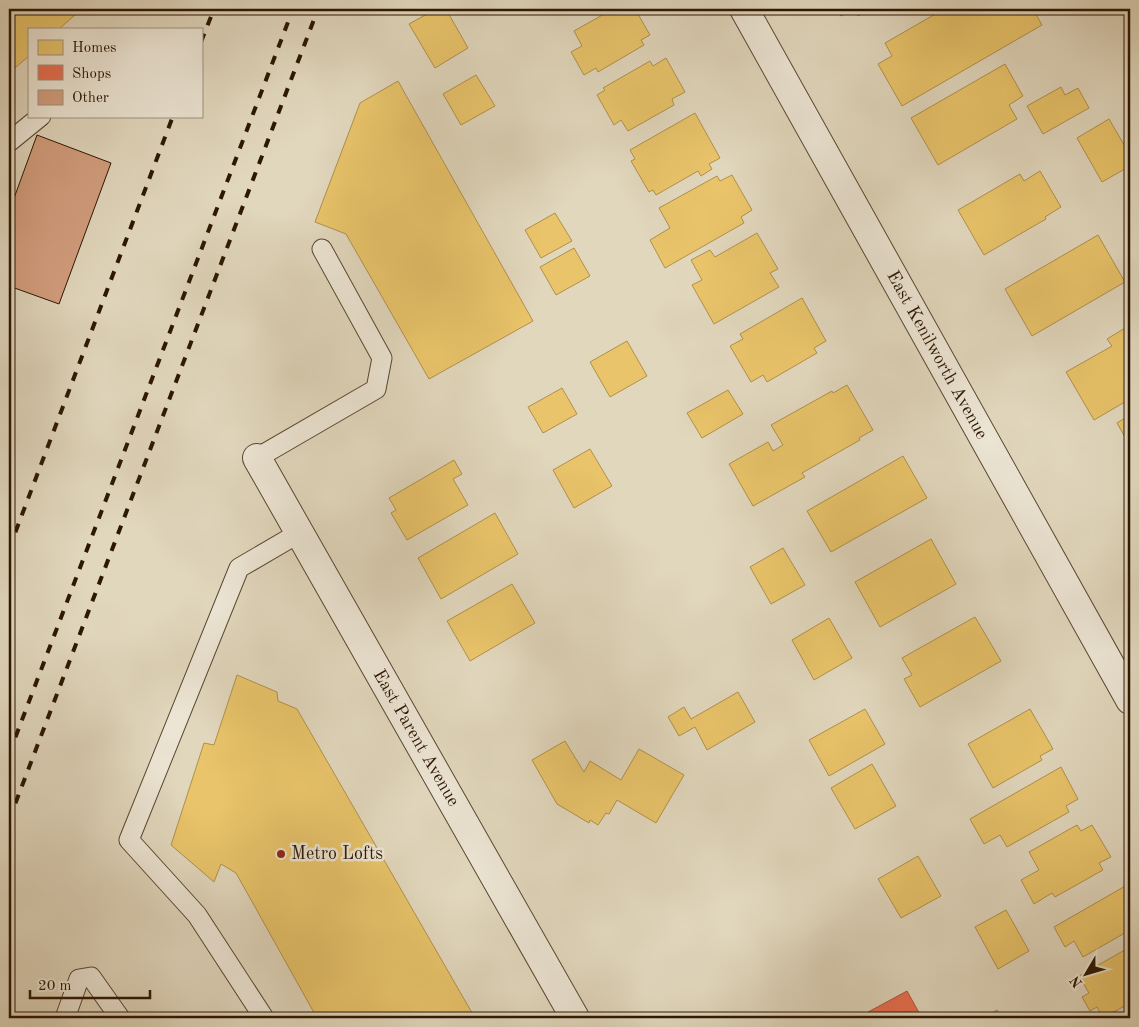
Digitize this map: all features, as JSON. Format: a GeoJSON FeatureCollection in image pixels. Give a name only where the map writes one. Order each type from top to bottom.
{"type":"FeatureCollection","features":[{"type":"Feature","properties":{"kind":"street","name":"East Kenilworth Avenue"},"geometry":{"type":"LineString","coordinates":[[744,9],[1130,700]]}},
{"type":"Feature","properties":{"kind":"street","name":"East Parent Avenue"},"geometry":{"type":"LineString","coordinates":[[257,458],[575,1018]]}},
{"type":"Feature","properties":{"kind":"lane"},"geometry":{"type":"LineString","coordinates":[[9,142],[39,118]]}},
{"type":"Feature","properties":{"kind":"lane"},"geometry":{"type":"LineString","coordinates":[[257,458],[376,389],[382,358],[322,249]]}},
{"type":"Feature","properties":{"kind":"lane"},"geometry":{"type":"LineString","coordinates":[[264,1018],[197,915],[129,840],[239,568],[300,533]]}},
{"type":"Feature","properties":{"kind":"lane"},"geometry":{"type":"LineString","coordinates":[[65,1018],[79,979],[91,977],[120,1018]]}},
{"type":"Feature","properties":{"kind":"building: Homes"},"geometry":{"type":"Polygon","coordinates":[[[9,9],[70,9],[75,15],[60,28],[28,28],[28,57],[9,73],[9,9]]]}},
{"type":"Feature","properties":{"kind":"building: Homes"},"geometry":{"type":"Polygon","coordinates":[[[436,9],[446,9],[468,48],[435,68],[409,24],[436,9]]]}},
{"type":"Feature","properties":{"kind":"building: Homes"},"geometry":{"type":"Polygon","coordinates":[[[613,9],[635,9],[650,35],[641,40],[644,45],[598,72],[596,68],[584,75],[571,52],[582,46],[574,31],[613,9]]]}},
{"type":"Feature","properties":{"kind":"building: Homes"},"geometry":{"type":"Polygon","coordinates":[[[837,9],[854,9],[841,16],[837,9]]]}},
{"type":"Feature","properties":{"kind":"building: Homes"},"geometry":{"type":"Polygon","coordinates":[[[854,9],[870,9],[858,16],[854,9]]]}},
{"type":"Feature","properties":{"kind":"building: Homes"},"geometry":{"type":"Polygon","coordinates":[[[944,9],[966,9],[967,12],[973,9],[1033,9],[1042,25],[902,106],[878,64],[892,56],[885,43],[944,9]]]}},
{"type":"Feature","properties":{"kind":"building: Homes"},"geometry":{"type":"Polygon","coordinates":[[[666,58],[685,92],[672,99],[674,105],[628,131],[621,120],[614,125],[597,95],[605,90],[603,88],[650,61],[653,66],[666,58]]]}},
{"type":"Feature","properties":{"kind":"building: Homes"},"geometry":{"type":"Polygon","coordinates":[[[1005,64],[1023,96],[1009,105],[1017,119],[938,165],[911,118],[1005,64]]]}},
{"type":"Feature","properties":{"kind":"building: Homes"},"geometry":{"type":"Polygon","coordinates":[[[476,75],[495,106],[461,125],[443,94],[476,75]]]}},
{"type":"Feature","properties":{"kind":"building: Homes"},"geometry":{"type":"Polygon","coordinates":[[[398,81],[533,321],[429,379],[346,234],[315,222],[360,103],[398,81]]]}},
{"type":"Feature","properties":{"kind":"building: Homes"},"geometry":{"type":"Polygon","coordinates":[[[1061,87],[1065,95],[1078,88],[1089,108],[1043,134],[1027,106],[1061,87]]]}},
{"type":"Feature","properties":{"kind":"building: Homes"},"geometry":{"type":"Polygon","coordinates":[[[695,113],[720,158],[709,164],[712,169],[701,176],[698,171],[656,195],[653,190],[649,192],[631,161],[635,159],[630,150],[695,113]]]}},
{"type":"Feature","properties":{"kind":"building: Homes"},"geometry":{"type":"Polygon","coordinates":[[[1109,119],[1130,155],[1130,166],[1102,182],[1077,138],[1109,119]]]}},
{"type":"Feature","properties":{"kind":"building: Homes"},"geometry":{"type":"Polygon","coordinates":[[[1040,171],[1061,207],[1045,217],[1046,219],[984,255],[958,210],[1020,174],[1024,181],[1040,171]]]}},
{"type":"Feature","properties":{"kind":"building: Homes"},"geometry":{"type":"Polygon","coordinates":[[[732,175],[752,210],[741,217],[744,223],[665,268],[650,240],[670,228],[659,208],[717,176],[720,181],[732,175]]]}},
{"type":"Feature","properties":{"kind":"building: Homes"},"geometry":{"type":"Polygon","coordinates":[[[555,213],[572,241],[541,258],[525,230],[555,213]]]}},
{"type":"Feature","properties":{"kind":"building: Homes"},"geometry":{"type":"Polygon","coordinates":[[[757,233],[778,269],[770,273],[779,287],[714,324],[692,285],[702,280],[691,260],[710,250],[715,257],[757,233]]]}},
{"type":"Feature","properties":{"kind":"building: Homes"},"geometry":{"type":"Polygon","coordinates":[[[1098,235],[1125,282],[1032,336],[1005,289],[1098,235]]]}},
{"type":"Feature","properties":{"kind":"building: Homes"},"geometry":{"type":"Polygon","coordinates":[[[574,248],[590,276],[556,295],[540,267],[574,248]]]}},
{"type":"Feature","properties":{"kind":"building: Homes"},"geometry":{"type":"Polygon","coordinates":[[[802,298],[826,341],[814,348],[817,353],[767,382],[763,375],[751,382],[730,346],[743,339],[740,334],[802,298]]]}},
{"type":"Feature","properties":{"kind":"building: Homes"},"geometry":{"type":"Polygon","coordinates":[[[1130,325],[1130,399],[1094,420],[1066,372],[1112,346],[1107,339],[1130,325]]]}},
{"type":"Feature","properties":{"kind":"building: Homes"},"geometry":{"type":"Polygon","coordinates":[[[627,341],[647,376],[610,397],[590,362],[627,341]]]}},
{"type":"Feature","properties":{"kind":"building: Homes"},"geometry":{"type":"Polygon","coordinates":[[[847,385],[873,430],[859,438],[860,440],[802,473],[805,477],[753,506],[729,464],[768,442],[773,451],[783,445],[771,425],[832,391],[833,393],[847,385]]]}},
{"type":"Feature","properties":{"kind":"building: Homes"},"geometry":{"type":"Polygon","coordinates":[[[562,388],[577,414],[543,433],[528,407],[562,388]]]}},
{"type":"Feature","properties":{"kind":"building: Homes"},"geometry":{"type":"Polygon","coordinates":[[[728,390],[743,414],[702,438],[687,413],[728,390]]]}},
{"type":"Feature","properties":{"kind":"building: Homes"},"geometry":{"type":"Polygon","coordinates":[[[1130,415],[1130,446],[1117,423],[1130,415]]]}},
{"type":"Feature","properties":{"kind":"building: Homes"},"geometry":{"type":"Polygon","coordinates":[[[590,449],[612,486],[574,508],[553,470],[590,449]]]}},
{"type":"Feature","properties":{"kind":"building: Homes"},"geometry":{"type":"Polygon","coordinates":[[[903,456],[927,498],[831,552],[807,511],[903,456]]]}},
{"type":"Feature","properties":{"kind":"building: Homes"},"geometry":{"type":"Polygon","coordinates":[[[454,460],[462,474],[453,479],[468,505],[407,540],[391,513],[396,510],[389,498],[454,460]]]}},
{"type":"Feature","properties":{"kind":"building: Homes"},"geometry":{"type":"Polygon","coordinates":[[[495,513],[518,554],[441,599],[418,558],[495,513]]]}},
{"type":"Feature","properties":{"kind":"building: Homes"},"geometry":{"type":"Polygon","coordinates":[[[931,539],[956,584],[880,627],[855,582],[931,539]]]}},
{"type":"Feature","properties":{"kind":"building: Homes"},"geometry":{"type":"Polygon","coordinates":[[[783,548],[805,585],[771,604],[750,567],[783,548]]]}},
{"type":"Feature","properties":{"kind":"building: Homes"},"geometry":{"type":"Polygon","coordinates":[[[512,584],[535,623],[470,661],[447,621],[512,584]]]}},
{"type":"Feature","properties":{"kind":"building: Homes"},"geometry":{"type":"Polygon","coordinates":[[[975,617],[1001,661],[920,707],[904,679],[912,675],[902,658],[975,617]]]}},
{"type":"Feature","properties":{"kind":"building: Homes"},"geometry":{"type":"Polygon","coordinates":[[[829,618],[852,658],[814,680],[792,640],[829,618]]]}},
{"type":"Feature","properties":{"kind":"building: Homes","name":"Metro Lofts"},"geometry":{"type":"Polygon","coordinates":[[[237,675],[277,692],[278,701],[297,709],[475,1018],[317,1018],[236,873],[221,864],[214,882],[171,845],[204,743],[214,745],[237,675]]]}},
{"type":"Feature","properties":{"kind":"building: Homes"},"geometry":{"type":"Polygon","coordinates":[[[738,692],[755,722],[707,750],[695,727],[679,736],[668,717],[684,707],[691,719],[738,692]]]}},
{"type":"Feature","properties":{"kind":"building: Homes"},"geometry":{"type":"Polygon","coordinates":[[[865,709],[885,744],[829,776],[809,740],[865,709]]]}},
{"type":"Feature","properties":{"kind":"building: Homes"},"geometry":{"type":"Polygon","coordinates":[[[1030,709],[1053,749],[1040,756],[1042,760],[993,788],[968,744],[1030,709]]]}},
{"type":"Feature","properties":{"kind":"building: Homes"},"geometry":{"type":"Polygon","coordinates":[[[565,741],[584,772],[590,761],[621,780],[639,749],[684,775],[656,823],[617,800],[609,814],[606,813],[598,825],[590,820],[589,823],[557,804],[532,760],[565,741]]]}},
{"type":"Feature","properties":{"kind":"building: Homes"},"geometry":{"type":"Polygon","coordinates":[[[872,764],[896,806],[855,829],[831,788],[872,764]]]}},
{"type":"Feature","properties":{"kind":"building: Homes"},"geometry":{"type":"Polygon","coordinates":[[[1061,767],[1078,799],[1066,806],[1069,812],[1007,847],[1000,835],[984,844],[970,819],[1061,767]]]}},
{"type":"Feature","properties":{"kind":"building: Homes"},"geometry":{"type":"Polygon","coordinates":[[[1077,825],[1081,831],[1092,825],[1111,857],[1099,863],[1103,870],[1055,897],[1052,893],[1034,904],[1021,880],[1039,870],[1029,852],[1077,825]]]}},
{"type":"Feature","properties":{"kind":"building: Homes"},"geometry":{"type":"Polygon","coordinates":[[[918,856],[941,896],[901,918],[878,879],[918,856]]]}},
{"type":"Feature","properties":{"kind":"building: Homes"},"geometry":{"type":"Polygon","coordinates":[[[1127,885],[1130,890],[1130,930],[1083,957],[1074,941],[1065,947],[1054,927],[1127,885]]]}},
{"type":"Feature","properties":{"kind":"building: Homes"},"geometry":{"type":"Polygon","coordinates":[[[1006,910],[1029,951],[998,969],[975,927],[1006,910]]]}},
{"type":"Feature","properties":{"kind":"building: Homes"},"geometry":{"type":"Polygon","coordinates":[[[1130,947],[1130,1003],[1103,1018],[1097,1007],[1090,1011],[1082,997],[1089,993],[1079,976],[1130,947]]]}},
{"type":"Feature","properties":{"kind":"building: Homes"},"geometry":{"type":"Polygon","coordinates":[[[997,1010],[1002,1018],[983,1018],[997,1010]]]}},
{"type":"Feature","properties":{"kind":"building: Shops"},"geometry":{"type":"Polygon","coordinates":[[[907,991],[922,1018],[857,1018],[907,991]]]}},
{"type":"Feature","properties":{"kind":"building: Other"},"geometry":{"type":"Polygon","coordinates":[[[37,135],[111,163],[59,304],[9,286],[9,212],[37,135]]]}},
{"type":"Feature","properties":{"kind":"railway"},"geometry":{"type":"LineString","coordinates":[[202,39],[214,9]]}},
{"type":"Feature","properties":{"kind":"railway"},"geometry":{"type":"LineString","coordinates":[[9,754],[293,9]]}},
{"type":"Feature","properties":{"kind":"railway"},"geometry":{"type":"LineString","coordinates":[[9,820],[318,9]]}},
{"type":"Feature","properties":{"kind":"railway"},"geometry":{"type":"LineString","coordinates":[[9,549],[172,118]]}},
{"type":"Feature","properties":{"kind":"place","name":"Metro Lofts"},"geometry":{"type":"Point","coordinates":[281,854]}}]}
